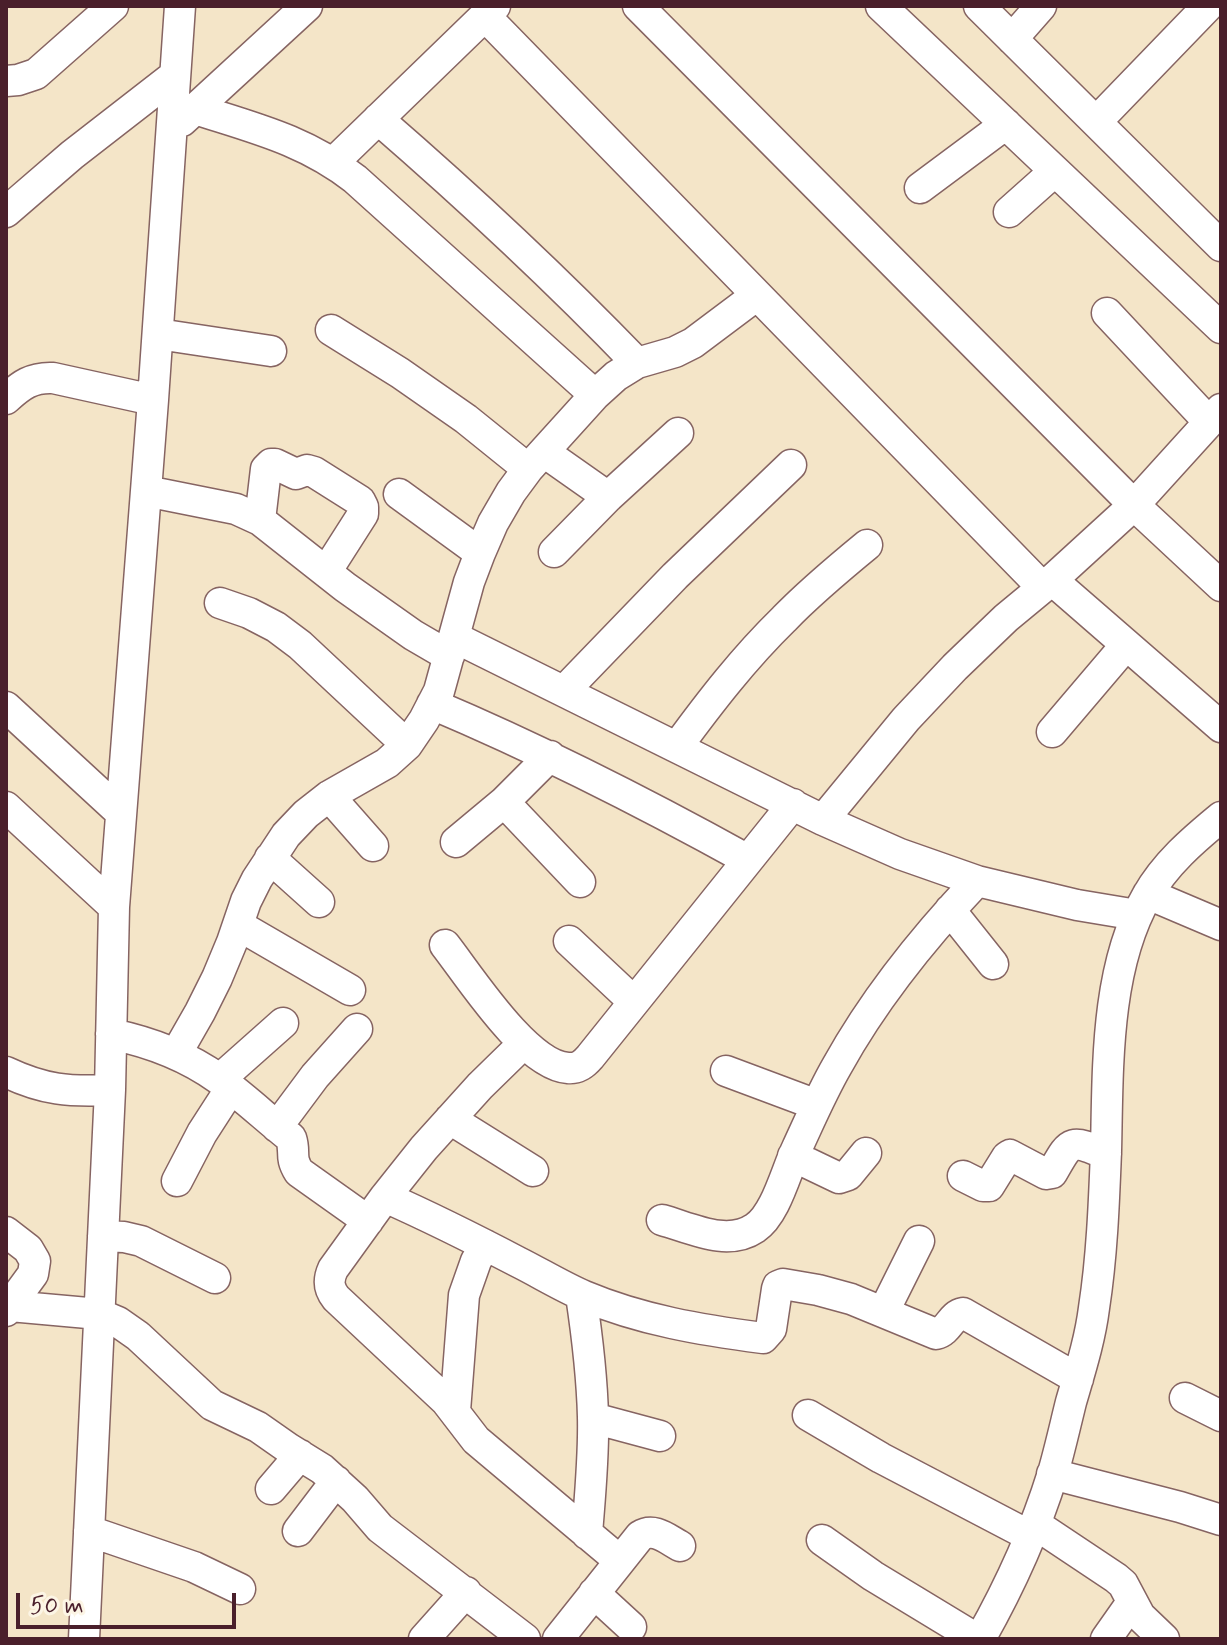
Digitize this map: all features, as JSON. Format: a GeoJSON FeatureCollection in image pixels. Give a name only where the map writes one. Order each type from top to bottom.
{"type":"FeatureCollection","features":[{"type":"Feature","properties":{"kind":"street"},"geometry":{"type":"LineString","coordinates":[[6,81],[36,74],[113,6]]}},
{"type":"Feature","properties":{"kind":"street"},"geometry":{"type":"LineString","coordinates":[[84,1639],[110,1090],[114,907],[180,6]]}},
{"type":"Feature","properties":{"kind":"street"},"geometry":{"type":"LineString","coordinates":[[171,130],[307,6]]}},
{"type":"Feature","properties":{"kind":"street"},"geometry":{"type":"LineString","coordinates":[[638,6],[1134,505],[1221,586]]}},
{"type":"Feature","properties":{"kind":"street"},"geometry":{"type":"LineString","coordinates":[[881,6],[1221,328]]}},
{"type":"Feature","properties":{"kind":"street"},"geometry":{"type":"LineString","coordinates":[[979,6],[1221,246]]}},
{"type":"Feature","properties":{"kind":"street"},"geometry":{"type":"LineString","coordinates":[[1012,39],[1041,6]]}},
{"type":"Feature","properties":{"kind":"street"},"geometry":{"type":"LineString","coordinates":[[1096,122],[1208,6]]}},
{"type":"Feature","properties":{"kind":"street"},"geometry":{"type":"LineString","coordinates":[[334,162],[490,11],[757,295],[1047,584],[1126,645],[1221,727]]}},
{"type":"Feature","properties":{"kind":"street"},"geometry":{"type":"LineString","coordinates":[[6,212],[72,155],[175,75]]}},
{"type":"Feature","properties":{"kind":"street"},"geometry":{"type":"LineString","coordinates":[[195,109],[295,142],[334,162],[595,395]]}},
{"type":"Feature","properties":{"kind":"street"},"geometry":{"type":"LineString","coordinates":[[378,119],[512,238],[637,363]]}},
{"type":"Feature","properties":{"kind":"street"},"geometry":{"type":"LineString","coordinates":[[920,188],[1006,124]]}},
{"type":"Feature","properties":{"kind":"street"},"geometry":{"type":"LineString","coordinates":[[1009,212],[1055,171]]}},
{"type":"Feature","properties":{"kind":"street"},"geometry":{"type":"LineString","coordinates":[[176,1054],[212,989],[246,901],[286,835],[329,796],[387,763],[407,745],[424,720],[439,691],[480,553],[511,492],[536,460],[616,376],[637,363],[675,352],[693,343],[757,295]]}},
{"type":"Feature","properties":{"kind":"street"},"geometry":{"type":"LineString","coordinates":[[823,820],[915,709],[975,647],[1134,505],[1215,415],[1107,313]]}},
{"type":"Feature","properties":{"kind":"street"},"geometry":{"type":"LineString","coordinates":[[331,330],[466,419],[608,497]]}},
{"type":"Feature","properties":{"kind":"street"},"geometry":{"type":"LineString","coordinates":[[158,334],[271,351]]}},
{"type":"Feature","properties":{"kind":"street"},"geometry":{"type":"LineString","coordinates":[[6,399],[29,381],[53,378],[153,400]]}},
{"type":"Feature","properties":{"kind":"street"},"geometry":{"type":"LineString","coordinates":[[554,552],[678,433]]}},
{"type":"Feature","properties":{"kind":"street"},"geometry":{"type":"LineString","coordinates":[[260,520],[266,469],[271,464],[296,474],[307,470],[314,472],[360,501],[363,514],[326,572]]}},
{"type":"Feature","properties":{"kind":"street"},"geometry":{"type":"LineString","coordinates":[[564,691],[675,576],[791,465]]}},
{"type":"Feature","properties":{"kind":"street"},"geometry":{"type":"LineString","coordinates":[[146,491],[236,509],[260,520],[379,611],[451,647],[564,691],[823,820],[900,854],[977,881],[1077,905],[1143,904],[1221,925]]}},
{"type":"Feature","properties":{"kind":"street"},"geometry":{"type":"LineString","coordinates":[[399,494],[480,553]]}},
{"type":"Feature","properties":{"kind":"street"},"geometry":{"type":"LineString","coordinates":[[677,747],[745,659],[824,580],[867,545]]}},
{"type":"Feature","properties":{"kind":"street"},"geometry":{"type":"LineString","coordinates":[[220,603],[276,627],[300,645],[407,745]]}},
{"type":"Feature","properties":{"kind":"street"},"geometry":{"type":"LineString","coordinates":[[1052,732],[1126,645]]}},
{"type":"Feature","properties":{"kind":"street"},"geometry":{"type":"LineString","coordinates":[[432,704],[550,756],[748,860]]}},
{"type":"Feature","properties":{"kind":"street"},"geometry":{"type":"LineString","coordinates":[[6,707],[121,813]]}},
{"type":"Feature","properties":{"kind":"street"},"geometry":{"type":"LineString","coordinates":[[456,842],[504,802],[550,756]]}},
{"type":"Feature","properties":{"kind":"street"},"geometry":{"type":"LineString","coordinates":[[329,796],[373,846]]}},
{"type":"Feature","properties":{"kind":"street"},"geometry":{"type":"LineString","coordinates":[[504,802],[580,882]]}},
{"type":"Feature","properties":{"kind":"street"},"geometry":{"type":"LineString","coordinates":[[445,945],[524,1043],[550,1062],[576,1068],[590,1057],[793,804]]}},
{"type":"Feature","properties":{"kind":"street"},"geometry":{"type":"LineString","coordinates":[[6,807],[114,907]]}},
{"type":"Feature","properties":{"kind":"street"},"geometry":{"type":"LineString","coordinates":[[822,1540],[886,1584],[978,1639],[1002,1600],[1052,1474],[1094,1310],[1103,1227],[1112,1016],[1123,959],[1143,904],[1173,859],[1221,817]]}},
{"type":"Feature","properties":{"kind":"street"},"geometry":{"type":"LineString","coordinates":[[270,858],[319,902]]}},
{"type":"Feature","properties":{"kind":"street"},"geometry":{"type":"LineString","coordinates":[[662,1220],[729,1237],[753,1230],[763,1222],[770,1213],[836,1066],[866,1018],[950,910],[977,881]]}},
{"type":"Feature","properties":{"kind":"street"},"geometry":{"type":"LineString","coordinates":[[950,910],[993,964]]}},
{"type":"Feature","properties":{"kind":"street"},"geometry":{"type":"LineString","coordinates":[[238,925],[350,990]]}},
{"type":"Feature","properties":{"kind":"street"},"geometry":{"type":"LineString","coordinates":[[569,941],[634,1002]]}},
{"type":"Feature","properties":{"kind":"street"},"geometry":{"type":"LineString","coordinates":[[177,1181],[225,1084],[283,1023]]}},
{"type":"Feature","properties":{"kind":"street"},"geometry":{"type":"LineString","coordinates":[[277,1127],[315,1076],[357,1029]]}},
{"type":"Feature","properties":{"kind":"street"},"geometry":{"type":"LineString","coordinates":[[111,1034],[176,1054],[225,1084],[291,1138],[293,1161],[299,1172],[376,1209],[485,1245],[581,1295],[619,1309],[668,1323],[763,1338],[771,1329],[780,1284],[851,1299],[936,1334],[944,1331],[960,1313],[967,1314],[1078,1379]]}},
{"type":"Feature","properties":{"kind":"street"},"geometry":{"type":"LineString","coordinates":[[524,1043],[450,1119],[376,1209],[333,1269],[329,1277],[331,1292],[455,1411],[483,1446],[620,1561]]}},
{"type":"Feature","properties":{"kind":"street"},"geometry":{"type":"LineString","coordinates":[[726,1071],[817,1105]]}},
{"type":"Feature","properties":{"kind":"street"},"geometry":{"type":"LineString","coordinates":[[6,1072],[40,1086],[75,1092],[110,1090]]}},
{"type":"Feature","properties":{"kind":"street"},"geometry":{"type":"LineString","coordinates":[[450,1119],[533,1171]]}},
{"type":"Feature","properties":{"kind":"street"},"geometry":{"type":"LineString","coordinates":[[963,1176],[989,1186],[1010,1155],[1046,1174],[1052,1173],[1063,1152],[1075,1144],[1106,1154]]}},
{"type":"Feature","properties":{"kind":"street"},"geometry":{"type":"LineString","coordinates":[[793,1156],[834,1177],[844,1178],[866,1153]]}},
{"type":"Feature","properties":{"kind":"street"},"geometry":{"type":"LineString","coordinates":[[6,1232],[28,1249],[35,1261],[33,1274],[8,1308]]}},
{"type":"Feature","properties":{"kind":"street"},"geometry":{"type":"LineString","coordinates":[[103,1236],[141,1241],[215,1278]]}},
{"type":"Feature","properties":{"kind":"street"},"geometry":{"type":"LineString","coordinates":[[884,1311],[919,1241]]}},
{"type":"Feature","properties":{"kind":"street"},"geometry":{"type":"LineString","coordinates":[[455,1411],[464,1295],[472,1269],[485,1245]]}},
{"type":"Feature","properties":{"kind":"street"},"geometry":{"type":"LineString","coordinates":[[581,1295],[590,1358],[593,1418],[587,1534]]}},
{"type":"Feature","properties":{"kind":"street"},"geometry":{"type":"LineString","coordinates":[[8,1308],[99,1314],[118,1322],[138,1336],[212,1405],[258,1427],[322,1469],[380,1528],[525,1639]]}},
{"type":"Feature","properties":{"kind":"street"},"geometry":{"type":"LineString","coordinates":[[1185,1398],[1221,1416]]}},
{"type":"Feature","properties":{"kind":"street"},"geometry":{"type":"LineString","coordinates":[[808,1415],[881,1458],[1032,1530],[1116,1578],[1123,1584],[1140,1616],[1164,1639]]}},
{"type":"Feature","properties":{"kind":"street"},"geometry":{"type":"LineString","coordinates":[[593,1418],[660,1436]]}},
{"type":"Feature","properties":{"kind":"street"},"geometry":{"type":"LineString","coordinates":[[271,1489],[300,1455]]}},
{"type":"Feature","properties":{"kind":"street"},"geometry":{"type":"LineString","coordinates":[[1052,1474],[1217,1509]]}},
{"type":"Feature","properties":{"kind":"street"},"geometry":{"type":"LineString","coordinates":[[298,1531],[336,1481]]}},
{"type":"Feature","properties":{"kind":"street"},"geometry":{"type":"LineString","coordinates":[[89,1531],[194,1567],[240,1589]]}},
{"type":"Feature","properties":{"kind":"street"},"geometry":{"type":"LineString","coordinates":[[558,1639],[644,1533],[655,1532],[680,1546]]}},
{"type":"Feature","properties":{"kind":"street"},"geometry":{"type":"LineString","coordinates":[[424,1639],[466,1592]]}},
{"type":"Feature","properties":{"kind":"street"},"geometry":{"type":"LineString","coordinates":[[594,1593],[631,1627]]}},
{"type":"Feature","properties":{"kind":"street"},"geometry":{"type":"LineString","coordinates":[[1106,1639],[1132,1602]]}}]}
